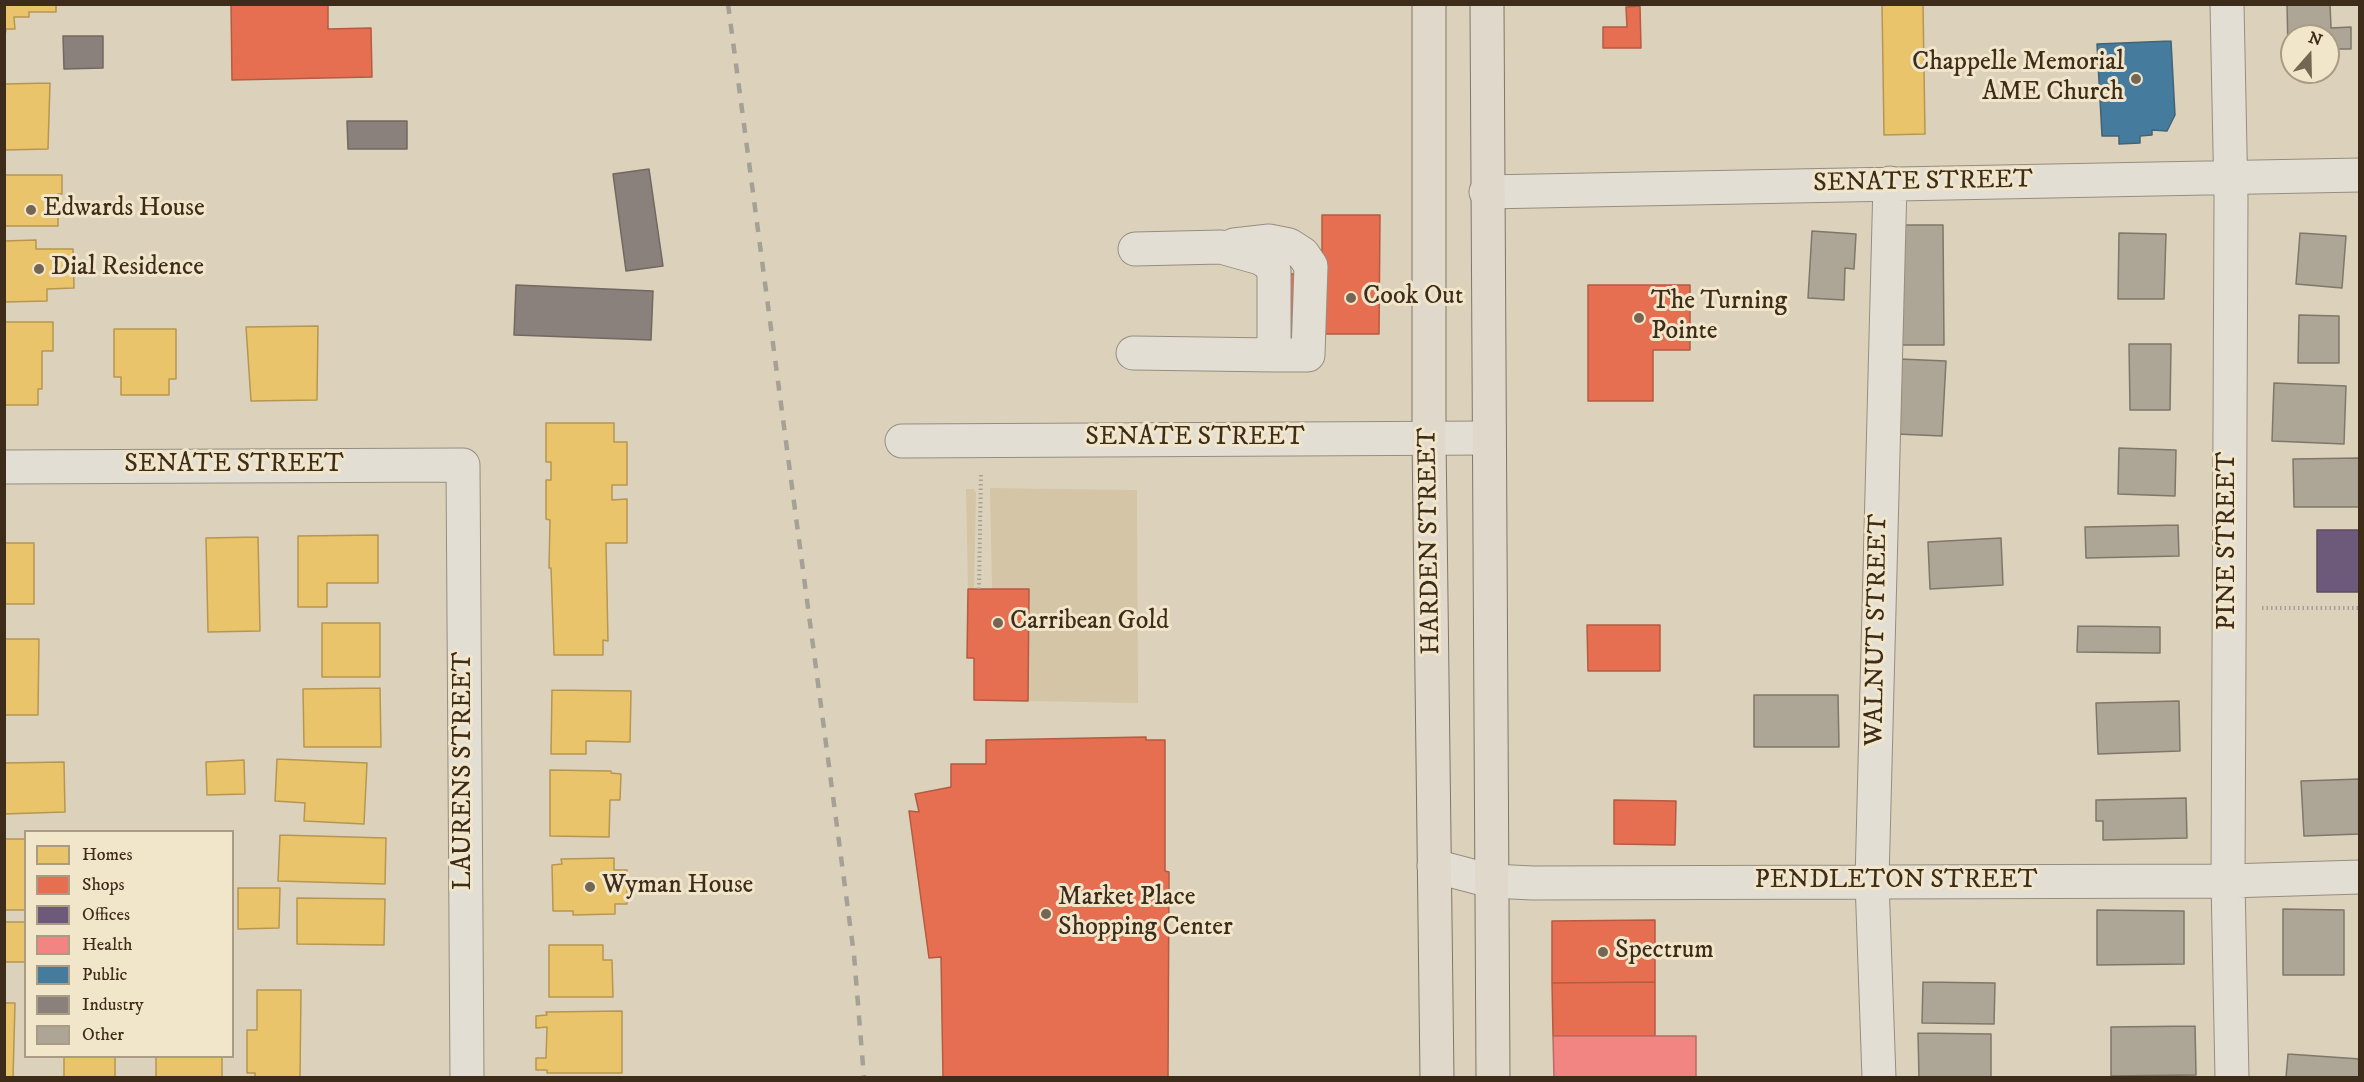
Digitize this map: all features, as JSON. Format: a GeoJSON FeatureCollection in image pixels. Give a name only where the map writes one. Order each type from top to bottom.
{"type":"FeatureCollection","features":[{"type":"Feature","properties":{"kind":"main road","name":"HARDEN STREET"},"geometry":{"type":"LineString","coordinates":[[1429,4],[1429,438],[1437,1077]]}},
{"type":"Feature","properties":{"kind":"main road"},"geometry":{"type":"LineString","coordinates":[[1487,4],[1486,192],[1493,1077]]}},
{"type":"Feature","properties":{"kind":"street","name":"PINE STREET"},"geometry":{"type":"LineString","coordinates":[[2227,4],[2231,177],[2228,881],[2232,1077]]}},
{"type":"Feature","properties":{"kind":"street","name":"SENATE STREET"},"geometry":{"type":"LineString","coordinates":[[1486,192],[2360,175]]}},
{"type":"Feature","properties":{"kind":"street","name":"WALNUT STREET"},"geometry":{"type":"LineString","coordinates":[[1879,1077],[1872,881],[1890,183]]}},
{"type":"Feature","properties":{"kind":"street"},"geometry":{"type":"LineString","coordinates":[[1133,353],[1274,355],[1274,271],[1260,258],[1221,247],[1135,249]]}},
{"type":"Feature","properties":{"kind":"street","name":"SENATE STREET"},"geometry":{"type":"LineString","coordinates":[[902,441],[1488,438]]}},
{"type":"Feature","properties":{"kind":"street","name":"SENATE STREET"},"geometry":{"type":"LineString","coordinates":[[4,467],[463,465]]}},
{"type":"Feature","properties":{"kind":"street","name":"LAURENS STREET"},"geometry":{"type":"LineString","coordinates":[[463,465],[467,1077]]}},
{"type":"Feature","properties":{"kind":"street","name":"PENDLETON STREET"},"geometry":{"type":"LineString","coordinates":[[1434,866],[1491,881],[2228,881],[2360,877]]}},
{"type":"Feature","properties":{"kind":"path"},"geometry":{"type":"LineString","coordinates":[[979,589],[980,505]]}},
{"type":"Feature","properties":{"kind":"path"},"geometry":{"type":"LineString","coordinates":[[2257,608],[2360,608]]}},
{"type":"Feature","properties":{"kind":"shaded area"},"geometry":{"type":"Polygon","coordinates":[[[990,488],[1137,490],[1138,703],[1028,701],[1029,589],[992,589],[990,488]]]}},
{"type":"Feature","properties":{"kind":"shaded area"},"geometry":{"type":"Polygon","coordinates":[[[966,489],[974,489],[976,493],[974,588],[968,589],[966,489]]]}},
{"type":"Feature","properties":{"kind":"building: Homes"},"geometry":{"type":"Polygon","coordinates":[[[4,4],[56,4],[56,12],[29,12],[29,17],[14,17],[15,29],[6,29],[4,42],[4,4]]]}},
{"type":"Feature","properties":{"kind":"building: Homes"},"geometry":{"type":"Polygon","coordinates":[[[1882,4],[1923,4],[1925,134],[1884,135],[1882,4]]]}},
{"type":"Feature","properties":{"kind":"building: Homes"},"geometry":{"type":"Polygon","coordinates":[[[50,83],[48,149],[4,150],[4,84],[50,83]]]}},
{"type":"Feature","properties":{"kind":"building: Homes","name":"Edwards House"},"geometry":{"type":"Polygon","coordinates":[[[4,175],[62,175],[62,194],[58,194],[58,226],[4,226],[4,175]]]}},
{"type":"Feature","properties":{"kind":"building: Homes","name":"Dial Residence"},"geometry":{"type":"Polygon","coordinates":[[[36,240],[36,249],[73,249],[74,288],[47,289],[47,301],[4,302],[4,241],[36,240]]]}},
{"type":"Feature","properties":{"kind":"building: Homes"},"geometry":{"type":"Polygon","coordinates":[[[4,322],[53,322],[53,351],[42,351],[42,389],[38,389],[38,405],[4,405],[4,322]]]}},
{"type":"Feature","properties":{"kind":"building: Homes"},"geometry":{"type":"Polygon","coordinates":[[[318,326],[317,400],[251,401],[246,327],[318,326]]]}},
{"type":"Feature","properties":{"kind":"building: Homes"},"geometry":{"type":"Polygon","coordinates":[[[114,329],[176,329],[176,379],[169,379],[169,395],[121,395],[121,377],[114,377],[114,329]]]}},
{"type":"Feature","properties":{"kind":"building: Homes"},"geometry":{"type":"Polygon","coordinates":[[[546,423],[614,423],[614,442],[627,442],[627,485],[612,485],[612,500],[627,499],[627,543],[606,543],[608,641],[603,640],[603,655],[554,655],[551,568],[549,568],[550,520],[546,519],[546,480],[551,480],[551,462],[546,462],[546,423]]]}},
{"type":"Feature","properties":{"kind":"building: Homes"},"geometry":{"type":"Polygon","coordinates":[[[378,535],[378,583],[327,583],[327,607],[298,607],[298,536],[378,535]]]}},
{"type":"Feature","properties":{"kind":"building: Homes"},"geometry":{"type":"Polygon","coordinates":[[[258,537],[260,631],[208,632],[206,538],[258,537]]]}},
{"type":"Feature","properties":{"kind":"building: Homes"},"geometry":{"type":"Polygon","coordinates":[[[4,543],[34,543],[34,604],[4,604],[4,543]]]}},
{"type":"Feature","properties":{"kind":"building: Homes"},"geometry":{"type":"Polygon","coordinates":[[[322,623],[380,623],[380,677],[322,677],[322,623]]]}},
{"type":"Feature","properties":{"kind":"building: Homes"},"geometry":{"type":"Polygon","coordinates":[[[4,639],[39,639],[38,715],[4,715],[4,639]]]}},
{"type":"Feature","properties":{"kind":"building: Homes"},"geometry":{"type":"Polygon","coordinates":[[[380,688],[381,747],[304,747],[303,689],[380,688]]]}},
{"type":"Feature","properties":{"kind":"building: Homes"},"geometry":{"type":"Polygon","coordinates":[[[552,690],[631,691],[630,742],[586,741],[586,754],[551,754],[552,690]]]}},
{"type":"Feature","properties":{"kind":"building: Homes"},"geometry":{"type":"Polygon","coordinates":[[[277,759],[367,763],[364,824],[304,821],[305,803],[275,801],[277,759]]]}},
{"type":"Feature","properties":{"kind":"building: Homes"},"geometry":{"type":"Polygon","coordinates":[[[244,760],[245,794],[207,795],[206,762],[244,760]]]}},
{"type":"Feature","properties":{"kind":"building: Homes"},"geometry":{"type":"Polygon","coordinates":[[[64,762],[65,812],[4,814],[4,763],[64,762]]]}},
{"type":"Feature","properties":{"kind":"building: Homes"},"geometry":{"type":"Polygon","coordinates":[[[550,770],[611,771],[611,773],[621,774],[620,800],[610,800],[609,837],[550,836],[550,770]]]}},
{"type":"Feature","properties":{"kind":"building: Homes"},"geometry":{"type":"Polygon","coordinates":[[[280,835],[386,838],[385,884],[278,881],[280,835]]]}},
{"type":"Feature","properties":{"kind":"building: Homes"},"geometry":{"type":"Polygon","coordinates":[[[4,839],[24,839],[24,910],[4,910],[4,839]]]}},
{"type":"Feature","properties":{"kind":"building: Homes","name":"Wyman House"},"geometry":{"type":"Polygon","coordinates":[[[614,858],[614,870],[627,870],[627,904],[615,904],[615,914],[573,915],[573,911],[553,911],[552,865],[562,864],[561,859],[614,858]]]}},
{"type":"Feature","properties":{"kind":"building: Homes"},"geometry":{"type":"Polygon","coordinates":[[[238,888],[280,888],[279,928],[238,929],[238,888]]]}},
{"type":"Feature","properties":{"kind":"building: Homes"},"geometry":{"type":"Polygon","coordinates":[[[297,898],[385,899],[384,945],[297,944],[297,898]]]}},
{"type":"Feature","properties":{"kind":"building: Homes"},"geometry":{"type":"Polygon","coordinates":[[[4,922],[24,922],[24,962],[4,962],[4,922]]]}},
{"type":"Feature","properties":{"kind":"building: Homes"},"geometry":{"type":"Polygon","coordinates":[[[549,945],[603,945],[603,960],[612,960],[613,997],[549,997],[549,945]]]}},
{"type":"Feature","properties":{"kind":"building: Homes"},"geometry":{"type":"Polygon","coordinates":[[[257,990],[301,990],[300,1078],[255,1078],[255,1073],[247,1073],[247,1030],[257,1030],[257,990]]]}},
{"type":"Feature","properties":{"kind":"building: Homes"},"geometry":{"type":"Polygon","coordinates":[[[4,1003],[15,1003],[13,1078],[4,1078],[4,1003]]]}},
{"type":"Feature","properties":{"kind":"building: Homes"},"geometry":{"type":"Polygon","coordinates":[[[622,1011],[622,1073],[547,1073],[547,1070],[536,1070],[536,1058],[546,1058],[547,1027],[536,1028],[536,1016],[547,1015],[546,1012],[622,1011]]]}},
{"type":"Feature","properties":{"kind":"building: Homes"},"geometry":{"type":"Polygon","coordinates":[[[64,1058],[115,1058],[115,1078],[64,1078],[64,1058]]]}},
{"type":"Feature","properties":{"kind":"building: Homes"},"geometry":{"type":"Polygon","coordinates":[[[156,1058],[222,1058],[222,1078],[156,1078],[156,1058]]]}},
{"type":"Feature","properties":{"kind":"building: Shops"},"geometry":{"type":"Polygon","coordinates":[[[231,4],[328,4],[328,29],[371,28],[372,77],[232,80],[231,4]]]}},
{"type":"Feature","properties":{"kind":"building: Shops"},"geometry":{"type":"Polygon","coordinates":[[[1640,6],[1641,48],[1603,48],[1603,27],[1627,27],[1626,7],[1640,6]]]}},
{"type":"Feature","properties":{"kind":"building: Shops","name":"Cook Out"},"geometry":{"type":"Polygon","coordinates":[[[1322,215],[1380,215],[1379,334],[1320,334],[1321,328],[1283,328],[1283,274],[1302,274],[1322,321],[1322,215]]]}},
{"type":"Feature","properties":{"kind":"building: Shops","name":"The Turning Pointe"},"geometry":{"type":"Polygon","coordinates":[[[1588,285],[1690,285],[1690,350],[1653,350],[1653,401],[1588,401],[1588,285]]]}},
{"type":"Feature","properties":{"kind":"building: Shops","name":"Carribean Gold"},"geometry":{"type":"Polygon","coordinates":[[[968,589],[1029,589],[1028,701],[974,700],[974,658],[967,658],[968,589]]]}},
{"type":"Feature","properties":{"kind":"building: Shops"},"geometry":{"type":"Polygon","coordinates":[[[1587,625],[1660,625],[1660,671],[1588,671],[1587,625]]]}},
{"type":"Feature","properties":{"kind":"building: Shops","name":"Market Place Shopping Center"},"geometry":{"type":"Polygon","coordinates":[[[1146,737],[1146,740],[1165,740],[1165,871],[1169,872],[1168,1078],[943,1078],[941,957],[929,958],[909,811],[919,812],[915,794],[951,787],[951,764],[986,764],[986,740],[1146,737]]]}},
{"type":"Feature","properties":{"kind":"building: Shops"},"geometry":{"type":"Polygon","coordinates":[[[1614,800],[1676,801],[1675,845],[1614,844],[1614,800]]]}},
{"type":"Feature","properties":{"kind":"building: Shops","name":"Spectrum"},"geometry":{"type":"Polygon","coordinates":[[[1655,920],[1655,982],[1552,983],[1552,921],[1655,920]]]}},
{"type":"Feature","properties":{"kind":"building: Shops"},"geometry":{"type":"Polygon","coordinates":[[[1655,982],[1655,1036],[1553,1036],[1552,983],[1655,982]]]}},
{"type":"Feature","properties":{"kind":"building: Offices"},"geometry":{"type":"Polygon","coordinates":[[[2317,530],[2360,530],[2360,592],[2317,592],[2317,530]]]}},
{"type":"Feature","properties":{"kind":"building: Health"},"geometry":{"type":"Polygon","coordinates":[[[1553,1036],[1696,1036],[1696,1078],[1554,1078],[1553,1036]]]}},
{"type":"Feature","properties":{"kind":"building: Public","name":"Chappelle Memorial AME Church"},"geometry":{"type":"Polygon","coordinates":[[[2171,41],[2175,115],[2167,131],[2152,130],[2152,135],[2140,136],[2140,143],[2119,144],[2119,136],[2102,136],[2097,44],[2171,41]]]}},
{"type":"Feature","properties":{"kind":"building: Industry"},"geometry":{"type":"Polygon","coordinates":[[[63,36],[103,36],[103,68],[64,69],[63,36]]]}},
{"type":"Feature","properties":{"kind":"building: Industry"},"geometry":{"type":"Polygon","coordinates":[[[347,121],[407,121],[407,149],[348,149],[347,121]]]}},
{"type":"Feature","properties":{"kind":"building: Industry"},"geometry":{"type":"Polygon","coordinates":[[[649,169],[663,266],[626,271],[613,174],[649,169]]]}},
{"type":"Feature","properties":{"kind":"building: Industry"},"geometry":{"type":"Polygon","coordinates":[[[516,285],[653,291],[651,340],[514,335],[516,285]]]}},
{"type":"Feature","properties":{"kind":"building: Other"},"geometry":{"type":"Polygon","coordinates":[[[2287,4],[2330,4],[2331,24],[2287,24],[2287,4]]]}},
{"type":"Feature","properties":{"kind":"building: Other"},"geometry":{"type":"Polygon","coordinates":[[[2351,27],[2351,49],[2340,49],[2340,28],[2351,27]]]}},
{"type":"Feature","properties":{"kind":"building: Other"},"geometry":{"type":"Polygon","coordinates":[[[1899,225],[1943,225],[1944,345],[1899,345],[1899,225]]]}},
{"type":"Feature","properties":{"kind":"building: Other"},"geometry":{"type":"Polygon","coordinates":[[[1812,231],[1856,234],[1854,269],[1845,268],[1844,300],[1808,298],[1812,231]]]}},
{"type":"Feature","properties":{"kind":"building: Other"},"geometry":{"type":"Polygon","coordinates":[[[2119,233],[2166,234],[2164,299],[2118,299],[2119,233]]]}},
{"type":"Feature","properties":{"kind":"building: Other"},"geometry":{"type":"Polygon","coordinates":[[[2300,233],[2346,236],[2342,288],[2296,284],[2300,233]]]}},
{"type":"Feature","properties":{"kind":"building: Other"},"geometry":{"type":"Polygon","coordinates":[[[2299,315],[2339,316],[2339,363],[2298,363],[2299,315]]]}},
{"type":"Feature","properties":{"kind":"building: Other"},"geometry":{"type":"Polygon","coordinates":[[[2129,344],[2171,344],[2170,410],[2130,410],[2129,344]]]}},
{"type":"Feature","properties":{"kind":"building: Other"},"geometry":{"type":"Polygon","coordinates":[[[1900,359],[1946,361],[1942,436],[1897,434],[1900,359]]]}},
{"type":"Feature","properties":{"kind":"building: Other"},"geometry":{"type":"Polygon","coordinates":[[[2274,383],[2346,386],[2344,444],[2272,441],[2274,383]]]}},
{"type":"Feature","properties":{"kind":"building: Other"},"geometry":{"type":"Polygon","coordinates":[[[2119,448],[2176,450],[2175,496],[2118,494],[2119,448]]]}},
{"type":"Feature","properties":{"kind":"building: Other"},"geometry":{"type":"Polygon","coordinates":[[[2360,458],[2360,507],[2294,507],[2293,459],[2360,458]]]}},
{"type":"Feature","properties":{"kind":"building: Other"},"geometry":{"type":"Polygon","coordinates":[[[2178,525],[2179,556],[2086,558],[2085,527],[2178,525]]]}},
{"type":"Feature","properties":{"kind":"building: Other"},"geometry":{"type":"Polygon","coordinates":[[[2001,538],[2003,585],[1930,589],[1928,542],[2001,538]]]}},
{"type":"Feature","properties":{"kind":"building: Other"},"geometry":{"type":"Polygon","coordinates":[[[2078,626],[2160,627],[2160,653],[2077,652],[2078,626]]]}},
{"type":"Feature","properties":{"kind":"building: Other"},"geometry":{"type":"Polygon","coordinates":[[[1754,695],[1838,695],[1839,747],[1754,747],[1754,695]]]}},
{"type":"Feature","properties":{"kind":"building: Other"},"geometry":{"type":"Polygon","coordinates":[[[2179,701],[2180,751],[2098,754],[2096,703],[2179,701]]]}},
{"type":"Feature","properties":{"kind":"building: Other"},"geometry":{"type":"Polygon","coordinates":[[[2360,779],[2360,834],[2304,836],[2301,781],[2360,779]]]}},
{"type":"Feature","properties":{"kind":"building: Other"},"geometry":{"type":"Polygon","coordinates":[[[2186,798],[2187,838],[2103,840],[2103,821],[2096,821],[2096,800],[2186,798]]]}},
{"type":"Feature","properties":{"kind":"building: Other"},"geometry":{"type":"Polygon","coordinates":[[[2283,909],[2344,910],[2344,975],[2283,975],[2283,909]]]}},
{"type":"Feature","properties":{"kind":"building: Other"},"geometry":{"type":"Polygon","coordinates":[[[2097,910],[2184,911],[2184,964],[2097,965],[2097,910]]]}},
{"type":"Feature","properties":{"kind":"building: Other"},"geometry":{"type":"Polygon","coordinates":[[[1923,982],[1995,983],[1994,1024],[1922,1023],[1923,982]]]}},
{"type":"Feature","properties":{"kind":"building: Other"},"geometry":{"type":"Polygon","coordinates":[[[2195,1026],[2196,1075],[2111,1076],[2111,1027],[2195,1026]]]}},
{"type":"Feature","properties":{"kind":"building: Other"},"geometry":{"type":"Polygon","coordinates":[[[1918,1033],[1991,1034],[1991,1078],[1919,1078],[1918,1033]]]}},
{"type":"Feature","properties":{"kind":"building: Other"},"geometry":{"type":"Polygon","coordinates":[[[2288,1054],[2360,1059],[2360,1078],[2286,1078],[2288,1054]]]}},
{"type":"Feature","properties":{"kind":"railway"},"geometry":{"type":"LineString","coordinates":[[728,4],[854,955],[864,1078]]}},
{"type":"Feature","properties":{"kind":"place","name":"Chappelle Memorial AME Church"},"geometry":{"type":"Point","coordinates":[2136,79]}},
{"type":"Feature","properties":{"kind":"place","name":"Edwards House"},"geometry":{"type":"Point","coordinates":[31,210]}},
{"type":"Feature","properties":{"kind":"place","name":"Dial Residence"},"geometry":{"type":"Point","coordinates":[39,269]}},
{"type":"Feature","properties":{"kind":"place","name":"Cook Out"},"geometry":{"type":"Point","coordinates":[1351,298]}},
{"type":"Feature","properties":{"kind":"place","name":"The Turning Pointe"},"geometry":{"type":"Point","coordinates":[1639,318]}},
{"type":"Feature","properties":{"kind":"place","name":"Carribean Gold"},"geometry":{"type":"Point","coordinates":[998,623]}},
{"type":"Feature","properties":{"kind":"place","name":"Wyman House"},"geometry":{"type":"Point","coordinates":[590,887]}},
{"type":"Feature","properties":{"kind":"place","name":"Market Place Shopping Center"},"geometry":{"type":"Point","coordinates":[1046,914]}},
{"type":"Feature","properties":{"kind":"place","name":"Spectrum"},"geometry":{"type":"Point","coordinates":[1603,952]}}]}
